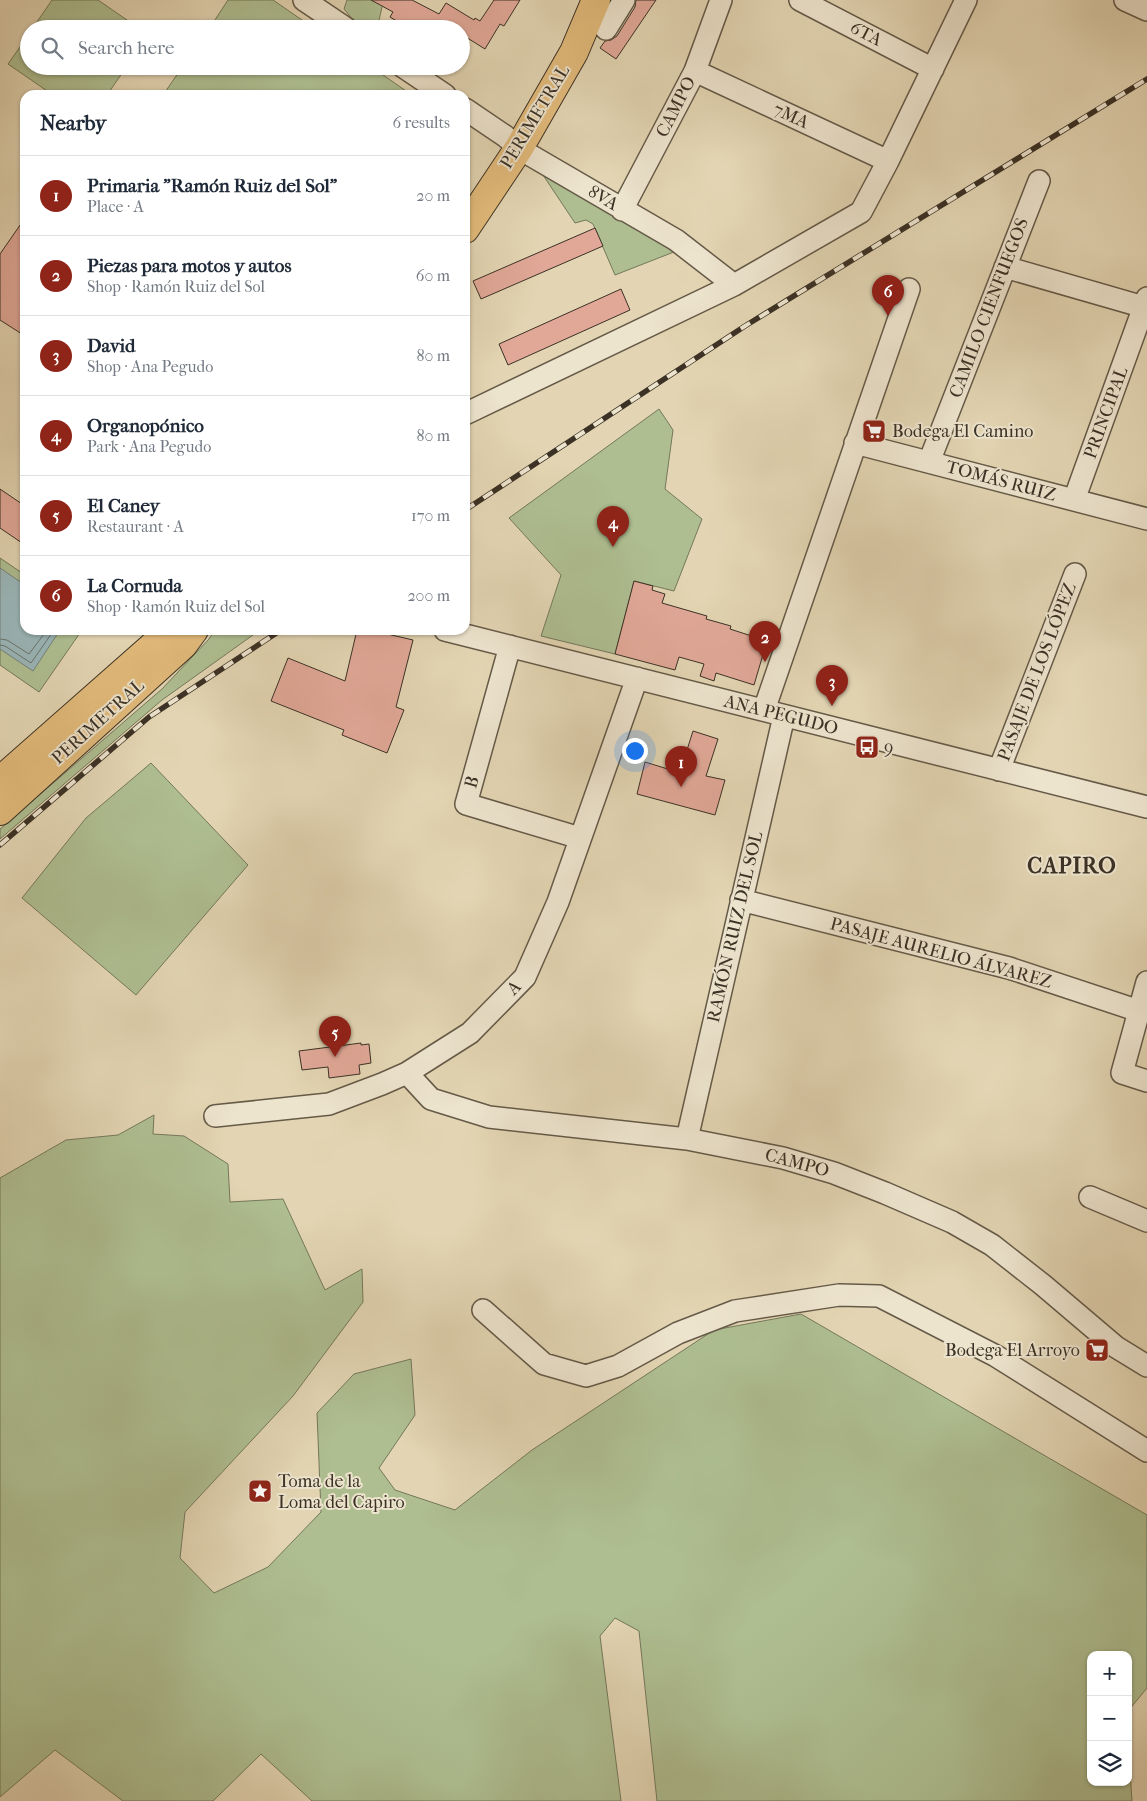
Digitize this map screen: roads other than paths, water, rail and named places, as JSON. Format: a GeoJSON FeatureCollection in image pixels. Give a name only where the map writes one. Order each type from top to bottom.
{"type":"FeatureCollection","features":[{"type":"Feature","properties":{"kind":"main road","name":"PERIMETRAL"},"geometry":{"type":"LineString","coordinates":[[470,220],[512,142],[579,0]]}},
{"type":"Feature","properties":{"kind":"main road","name":"PERIMETRAL"},"geometry":{"type":"LineString","coordinates":[[470,188],[512,142],[574,52],[596,0]]}},
{"type":"Feature","properties":{"kind":"main road","name":"PERIMETRAL"},"geometry":{"type":"LineString","coordinates":[[0,781],[164,635]]}},
{"type":"Feature","properties":{"kind":"main road","name":"PERIMETRAL"},"geometry":{"type":"LineString","coordinates":[[0,811],[183,645],[190,635]]}},
{"type":"Feature","properties":{"kind":"street"},"geometry":{"type":"LineString","coordinates":[[304,0],[339,16]]}},
{"type":"Feature","properties":{"kind":"street"},"geometry":{"type":"LineString","coordinates":[[606,29],[624,0]]}},
{"type":"Feature","properties":{"kind":"street","name":"CAMPO"},"geometry":{"type":"LineString","coordinates":[[622,210],[695,71],[722,0]]}},
{"type":"Feature","properties":{"kind":"street","name":"6TA"},"geometry":{"type":"LineString","coordinates":[[800,0],[933,69]]}},
{"type":"Feature","properties":{"kind":"street"},"geometry":{"type":"LineString","coordinates":[[470,412],[734,285],[861,212],[888,161],[966,0]]}},
{"type":"Feature","properties":{"kind":"street"},"geometry":{"type":"LineString","coordinates":[[1125,0],[1147,10]]}},
{"type":"Feature","properties":{"kind":"street","name":"7MA"},"geometry":{"type":"LineString","coordinates":[[695,71],[888,161]]}},
{"type":"Feature","properties":{"kind":"street"},"geometry":{"type":"LineString","coordinates":[[415,75],[438,90]]}},
{"type":"Feature","properties":{"kind":"street","name":"8VA"},"geometry":{"type":"LineString","coordinates":[[470,112],[512,142],[622,210],[676,240],[734,285]]}},
{"type":"Feature","properties":{"kind":"street","name":"CAMILO CIENFUEGOS"},"geometry":{"type":"LineString","coordinates":[[929,462],[1039,181]]}},
{"type":"Feature","properties":{"kind":"street"},"geometry":{"type":"LineString","coordinates":[[703,260],[710,296]]}},
{"type":"Feature","properties":{"kind":"street"},"geometry":{"type":"LineString","coordinates":[[1005,267],[1145,303]]}},
{"type":"Feature","properties":{"kind":"street","name":"RAMÓN RUIZ DEL SOL"},"geometry":{"type":"LineString","coordinates":[[687,1139],[742,900],[774,713],[855,443],[909,289]]}},
{"type":"Feature","properties":{"kind":"street","name":"PRINCIPAL"},"geometry":{"type":"LineString","coordinates":[[1074,500],[1145,303]]}},
{"type":"Feature","properties":{"kind":"street","name":"TOMÁS RUIZ"},"geometry":{"type":"LineString","coordinates":[[855,443],[1147,519]]}},
{"type":"Feature","properties":{"kind":"street","name":"PASAJE DE LOS LÓPEZ"},"geometry":{"type":"LineString","coordinates":[[999,770],[1075,574]]}},
{"type":"Feature","properties":{"kind":"street","name":"ANA PEGUDO"},"geometry":{"type":"LineString","coordinates":[[465,635],[1147,807]]}},
{"type":"Feature","properties":{"kind":"street","name":"B"},"geometry":{"type":"LineString","coordinates":[[510,646],[466,804],[580,838]]}},
{"type":"Feature","properties":{"kind":"street","name":"A"},"geometry":{"type":"LineString","coordinates":[[216,1116],[329,1104],[407,1073],[470,1033],[525,977],[558,902],[638,678]]}},
{"type":"Feature","properties":{"kind":"street","name":"PASAJE AURELIO ÁLVAREZ"},"geometry":{"type":"LineString","coordinates":[[742,900],[1009,968],[1139,1012]]}},
{"type":"Feature","properties":{"kind":"street"},"geometry":{"type":"LineString","coordinates":[[1147,982],[1122,1073],[1147,1081]]}},
{"type":"Feature","properties":{"kind":"street","name":"CAMPO"},"geometry":{"type":"LineString","coordinates":[[407,1073],[431,1099],[489,1117],[687,1139],[783,1158],[834,1173],[952,1222],[992,1245],[1043,1285],[1116,1347],[1147,1366]]}},
{"type":"Feature","properties":{"kind":"street"},"geometry":{"type":"LineString","coordinates":[[1090,1196],[1147,1221]]}},
{"type":"Feature","properties":{"kind":"street"},"geometry":{"type":"LineString","coordinates":[[483,1310],[544,1364],[586,1376],[618,1366],[678,1333],[735,1311],[839,1295],[879,1296],[996,1356],[1147,1452]]}},
{"type":"Feature","properties":{"kind":"water"},"geometry":{"type":"Polygon","coordinates":[[[0,568],[20,582],[20,635],[57,635],[33,671],[0,649],[0,568]]]}},
{"type":"Feature","properties":{"kind":"railway"},"geometry":{"type":"LineString","coordinates":[[470,507],[745,326],[1147,79]]}},
{"type":"Feature","properties":{"kind":"railway"},"geometry":{"type":"LineString","coordinates":[[0,845],[149,717],[273,635]]}},
{"type":"Feature","properties":{"kind":"place","name":"La Cornuda"},"geometry":{"type":"Point","coordinates":[888,316]}},
{"type":"Feature","properties":{"kind":"place","name":"Bodega El Camino"},"geometry":{"type":"Point","coordinates":[874,431]}},
{"type":"Feature","properties":{"kind":"place","name":"Organopónico"},"geometry":{"type":"Point","coordinates":[613,547]}},
{"type":"Feature","properties":{"kind":"place","name":"Piezas para motos y autos"},"geometry":{"type":"Point","coordinates":[765,662]}},
{"type":"Feature","properties":{"kind":"place","name":"David"},"geometry":{"type":"Point","coordinates":[832,706]}},
{"type":"Feature","properties":{"kind":"place","name":"9"},"geometry":{"type":"Point","coordinates":[867,747]}},
{"type":"Feature","properties":{"kind":"place","name":"Primaria \"Ramón Ruiz del Sol\""},"geometry":{"type":"Point","coordinates":[681,787]}},
{"type":"Feature","properties":{"kind":"place","name":"El Caney"},"geometry":{"type":"Point","coordinates":[335,1057]}},
{"type":"Feature","properties":{"kind":"place","name":"Bodega El Arroyo"},"geometry":{"type":"Point","coordinates":[1097,1350]}},
{"type":"Feature","properties":{"kind":"place","name":"Toma de la Loma del Capiro"},"geometry":{"type":"Point","coordinates":[260,1491]}},
{"type":"Feature","properties":{"kind":"district","name":"CAPIRO"},"geometry":{"type":"Point","coordinates":[1072,866]}}]}
